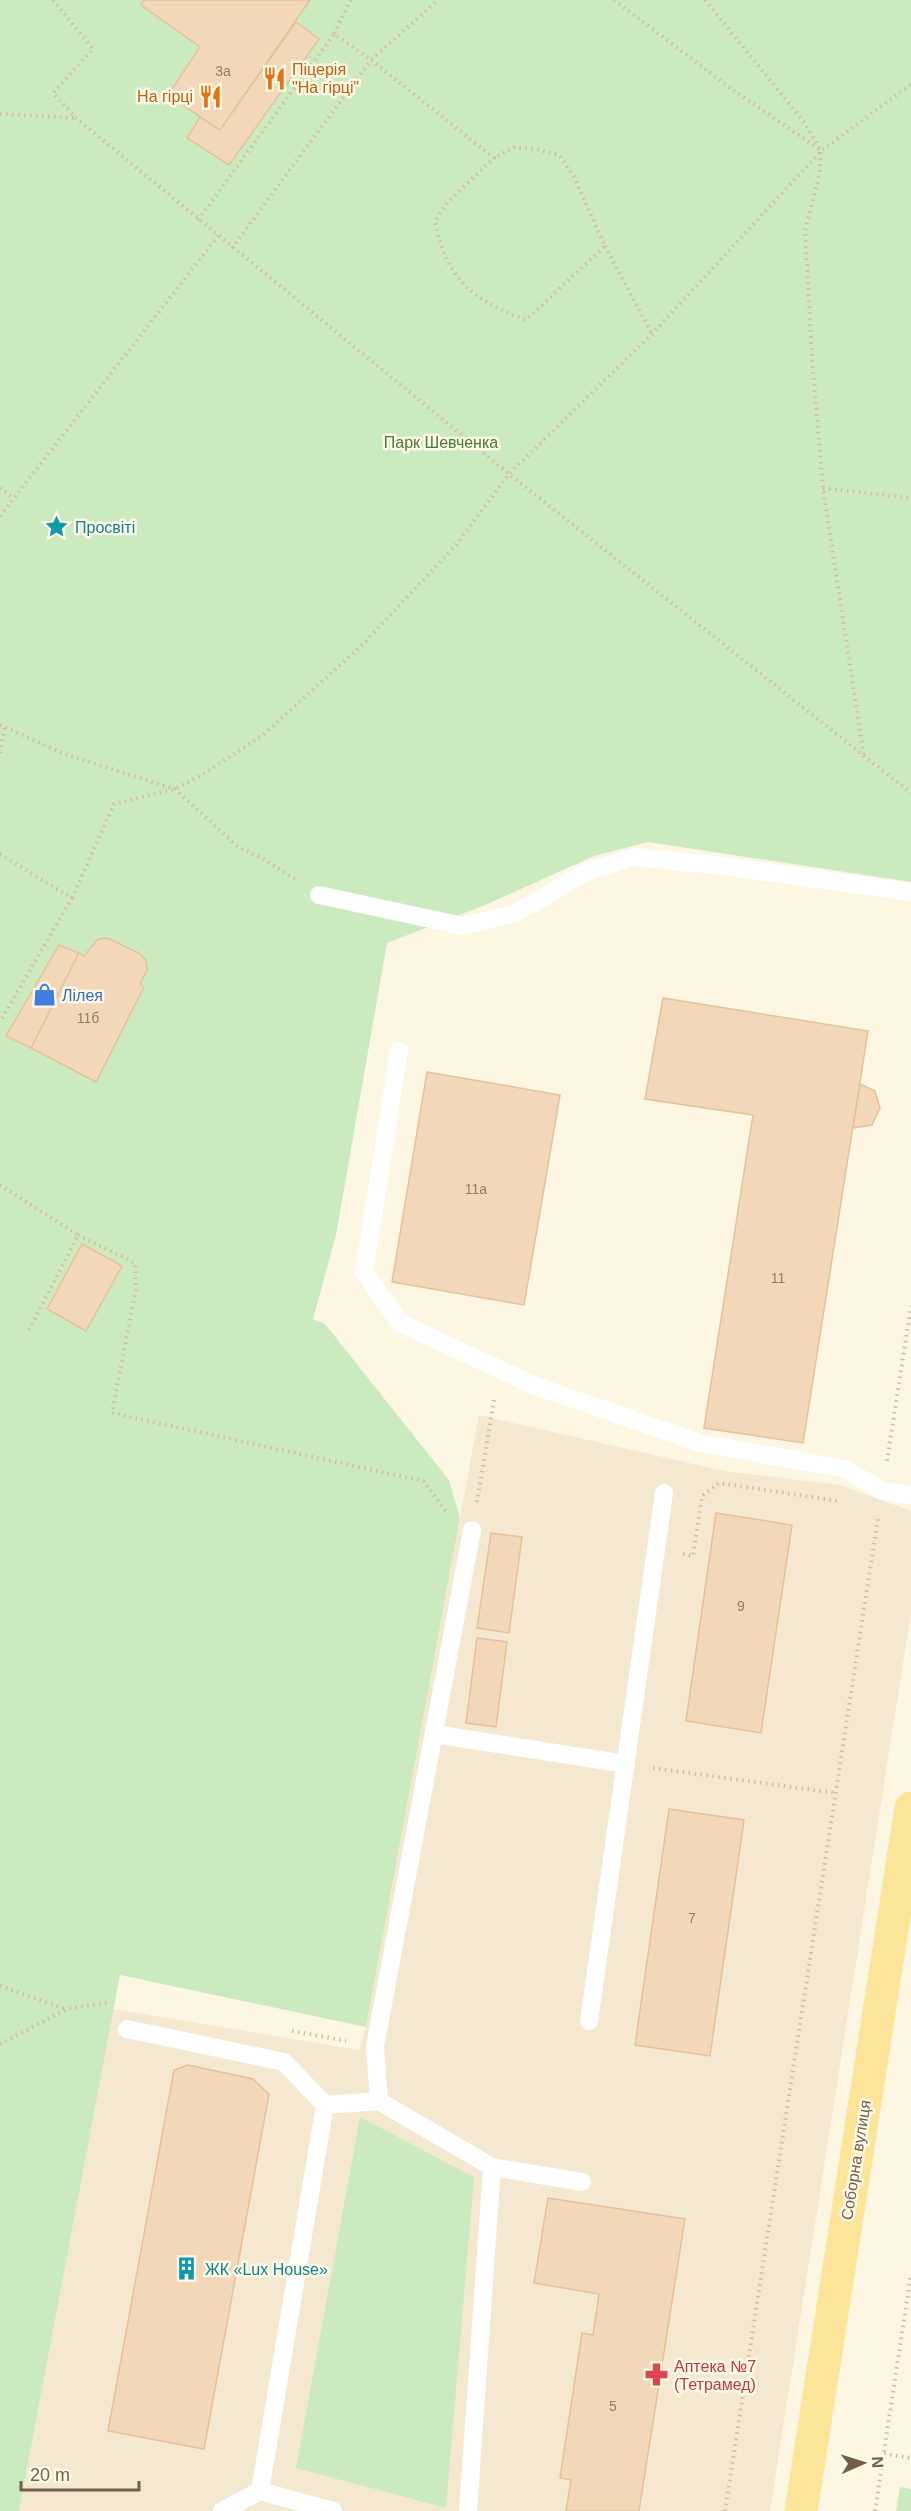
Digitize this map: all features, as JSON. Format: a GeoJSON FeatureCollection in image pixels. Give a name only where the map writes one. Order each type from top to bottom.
{"type":"FeatureCollection","features":[{"type":"Feature","properties":{"kind":"main road","name":"Соборна вулиця"},"geometry":{"type":"LineString","coordinates":[[801,2511],[911,1808]]}},
{"type":"Feature","properties":{"kind":"lane"},"geometry":{"type":"LineString","coordinates":[[319,895],[463,926],[516,913],[588,871],[634,858],[716,865],[911,892]]}},
{"type":"Feature","properties":{"kind":"lane"},"geometry":{"type":"LineString","coordinates":[[399,1052],[364,1272],[400,1323],[533,1385],[700,1443],[845,1469],[881,1499],[911,1496]]}},
{"type":"Feature","properties":{"kind":"lane"},"geometry":{"type":"LineString","coordinates":[[589,2021],[664,1493]]}},
{"type":"Feature","properties":{"kind":"lane"},"geometry":{"type":"LineString","coordinates":[[379,2101],[375,2046],[472,1530]]}},
{"type":"Feature","properties":{"kind":"lane"},"geometry":{"type":"LineString","coordinates":[[434,1734],[626,1764]]}},
{"type":"Feature","properties":{"kind":"lane"},"geometry":{"type":"LineString","coordinates":[[127,2029],[284,2062],[325,2105]]}},
{"type":"Feature","properties":{"kind":"lane"},"geometry":{"type":"LineString","coordinates":[[325,2105],[379,2101],[492,2168],[582,2182]]}},
{"type":"Feature","properties":{"kind":"lane"},"geometry":{"type":"LineString","coordinates":[[260,2491],[325,2105]]}},
{"type":"Feature","properties":{"kind":"lane"},"geometry":{"type":"LineString","coordinates":[[468,2511],[492,2168]]}},
{"type":"Feature","properties":{"kind":"lane"},"geometry":{"type":"LineString","coordinates":[[222,2511],[260,2491],[333,2511]]}},
{"type":"Feature","properties":{"kind":"path"},"geometry":{"type":"LineString","coordinates":[[53,0],[93,49],[53,93],[76,118],[509,474],[911,793]]}},
{"type":"Feature","properties":{"kind":"path"},"geometry":{"type":"LineString","coordinates":[[198,220],[334,34],[351,0]]}},
{"type":"Feature","properties":{"kind":"path"},"geometry":{"type":"LineString","coordinates":[[232,248],[371,60],[438,0]]}},
{"type":"Feature","properties":{"kind":"path"},"geometry":{"type":"LineString","coordinates":[[614,0],[729,87],[821,151]]}},
{"type":"Feature","properties":{"kind":"path"},"geometry":{"type":"LineString","coordinates":[[705,0],[804,122],[821,151],[819,176],[805,230],[812,359],[823,488],[864,757]]}},
{"type":"Feature","properties":{"kind":"path"},"geometry":{"type":"LineString","coordinates":[[334,34],[371,60],[494,158]]}},
{"type":"Feature","properties":{"kind":"path"},"geometry":{"type":"LineString","coordinates":[[0,1022],[72,898],[114,804],[175,789],[202,775],[263,735],[362,645],[456,545],[509,474],[652,334],[821,151],[911,84]]}},
{"type":"Feature","properties":{"kind":"path"},"geometry":{"type":"LineString","coordinates":[[0,114],[76,118]]}},
{"type":"Feature","properties":{"kind":"path"},"geometry":{"type":"LineString","coordinates":[[605,246],[526,320],[491,307],[462,285],[439,244],[435,221],[447,203],[494,158],[515,147],[559,155],[574,177],[605,246],[652,334]]}},
{"type":"Feature","properties":{"kind":"path"},"geometry":{"type":"LineString","coordinates":[[0,516],[218,237]]}},
{"type":"Feature","properties":{"kind":"path"},"geometry":{"type":"LineString","coordinates":[[0,488],[13,498]]}},
{"type":"Feature","properties":{"kind":"path"},"geometry":{"type":"LineString","coordinates":[[823,488],[911,498]]}},
{"type":"Feature","properties":{"kind":"path"},"geometry":{"type":"LineString","coordinates":[[0,725],[67,755],[175,789],[238,847],[262,858],[319,895]]}},
{"type":"Feature","properties":{"kind":"path"},"geometry":{"type":"LineString","coordinates":[[0,753],[5,727]]}},
{"type":"Feature","properties":{"kind":"path"},"geometry":{"type":"LineString","coordinates":[[0,854],[72,898]]}},
{"type":"Feature","properties":{"kind":"path"},"geometry":{"type":"LineString","coordinates":[[0,1185],[78,1235],[135,1263],[136,1289],[112,1413],[423,1480],[448,1514],[446,1526]]}},
{"type":"Feature","properties":{"kind":"path"},"geometry":{"type":"LineString","coordinates":[[28,1332],[78,1235]]}},
{"type":"Feature","properties":{"kind":"path"},"geometry":{"type":"LineString","coordinates":[[725,2511],[911,1306]]}},
{"type":"Feature","properties":{"kind":"path"},"geometry":{"type":"LineString","coordinates":[[472,1530],[493,1416]]}},
{"type":"Feature","properties":{"kind":"path"},"geometry":{"type":"LineString","coordinates":[[693,1556],[702,1496],[719,1483],[881,1499]]}},
{"type":"Feature","properties":{"kind":"path"},"geometry":{"type":"LineString","coordinates":[[626,1764],[836,1793]]}},
{"type":"Feature","properties":{"kind":"path"},"geometry":{"type":"LineString","coordinates":[[0,1986],[67,2009],[0,2044]]}},
{"type":"Feature","properties":{"kind":"path"},"geometry":{"type":"LineString","coordinates":[[875,2511],[909,2306],[911,2274]]}},
{"type":"Feature","properties":{"kind":"path"},"geometry":{"type":"LineString","coordinates":[[884,2454],[911,2458]]}},
{"type":"Feature","properties":{"kind":"shaded area"},"geometry":{"type":"Polygon","coordinates":[[[479,1415],[724,1471],[840,1485],[911,1511],[911,1612],[770,2511],[19,2511],[113,2009],[359,2050],[366,2027],[479,1415]]]}},
{"type":"Feature","properties":{"kind":"green space","name":"Парк Шевченка"},"geometry":{"type":"Polygon","coordinates":[[[0,0],[911,0],[911,882],[648,842],[594,856],[485,905],[387,943],[336,1235],[313,1319],[325,1324],[449,1480],[460,1518],[366,2027],[120,1975],[19,2511],[0,2511],[0,0]]]}},
{"type":"Feature","properties":{"kind":"green space"},"geometry":{"type":"Polygon","coordinates":[[[360,2117],[474,2177],[446,2508],[296,2468],[360,2117]]]}},
{"type":"Feature","properties":{"kind":"green space"},"geometry":{"type":"Polygon","coordinates":[[[900,2487],[911,2489],[911,2511],[896,2511],[900,2487]]]}},
{"type":"Feature","properties":{"kind":"building"},"geometry":{"type":"Polygon","coordinates":[[[144,0],[310,0],[220,130],[168,95],[200,47],[141,5],[144,0]]]}},
{"type":"Feature","properties":{"kind":"building","name":"Піцерія \"На гірці\""},"geometry":{"type":"Polygon","coordinates":[[[296,22],[319,39],[229,165],[187,138],[200,117],[220,130],[296,22]]]}},
{"type":"Feature","properties":{"kind":"building"},"geometry":{"type":"Polygon","coordinates":[[[107,938],[139,953],[146,960],[147,970],[140,984],[144,987],[96,1082],[31,1048],[79,953],[84,956],[98,939],[107,938]]]}},
{"type":"Feature","properties":{"kind":"building","name":"Лілея"},"geometry":{"type":"Polygon","coordinates":[[[59,945],[79,953],[31,1048],[6,1036],[59,945]]]}},
{"type":"Feature","properties":{"kind":"building"},"geometry":{"type":"Polygon","coordinates":[[[663,998],[868,1031],[803,1443],[704,1428],[753,1115],[645,1099],[663,998]]]}},
{"type":"Feature","properties":{"kind":"building"},"geometry":{"type":"Polygon","coordinates":[[[427,1072],[560,1095],[524,1305],[392,1282],[427,1072]]]}},
{"type":"Feature","properties":{"kind":"building"},"geometry":{"type":"Polygon","coordinates":[[[860,1084],[875,1091],[880,1108],[872,1125],[853,1128],[860,1084]]]}},
{"type":"Feature","properties":{"kind":"building"},"geometry":{"type":"Polygon","coordinates":[[[82,1244],[122,1266],[86,1331],[47,1309],[82,1244]]]}},
{"type":"Feature","properties":{"kind":"building"},"geometry":{"type":"Polygon","coordinates":[[[716,1513],[792,1525],[761,1733],[686,1721],[716,1513]]]}},
{"type":"Feature","properties":{"kind":"building"},"geometry":{"type":"Polygon","coordinates":[[[491,1533],[522,1537],[509,1633],[477,1628],[491,1533]]]}},
{"type":"Feature","properties":{"kind":"building"},"geometry":{"type":"Polygon","coordinates":[[[477,1638],[507,1642],[496,1727],[466,1723],[477,1638]]]}},
{"type":"Feature","properties":{"kind":"building"},"geometry":{"type":"Polygon","coordinates":[[[669,1809],[744,1820],[710,2056],[635,2045],[669,1809]]]}},
{"type":"Feature","properties":{"kind":"building","name":"ЖК «Lux House»"},"geometry":{"type":"Polygon","coordinates":[[[188,2065],[253,2079],[269,2094],[204,2449],[108,2431],[174,2070],[188,2065]]]}},
{"type":"Feature","properties":{"kind":"building"},"geometry":{"type":"Polygon","coordinates":[[[548,2198],[685,2219],[639,2511],[566,2511],[571,2480],[560,2478],[582,2333],[593,2335],[599,2294],[534,2283],[548,2198]]]}},
{"type":"Feature","properties":{"kind":"place","name":"Піцерія \"На гірці\""},"geometry":{"type":"Point","coordinates":[274,78]}},
{"type":"Feature","properties":{"kind":"place","name":"На гірці"},"geometry":{"type":"Point","coordinates":[211,96]}},
{"type":"Feature","properties":{"kind":"place","name":"Просвіті"},"geometry":{"type":"Point","coordinates":[57,527]}},
{"type":"Feature","properties":{"kind":"place","name":"Лілея"},"geometry":{"type":"Point","coordinates":[44,995]}},
{"type":"Feature","properties":{"kind":"place","name":"ЖК «Lux House»"},"geometry":{"type":"Point","coordinates":[187,2269]}},
{"type":"Feature","properties":{"kind":"place","name":"Аптека №7 (Тетрамед)"},"geometry":{"type":"Point","coordinates":[656,2375]}}]}
